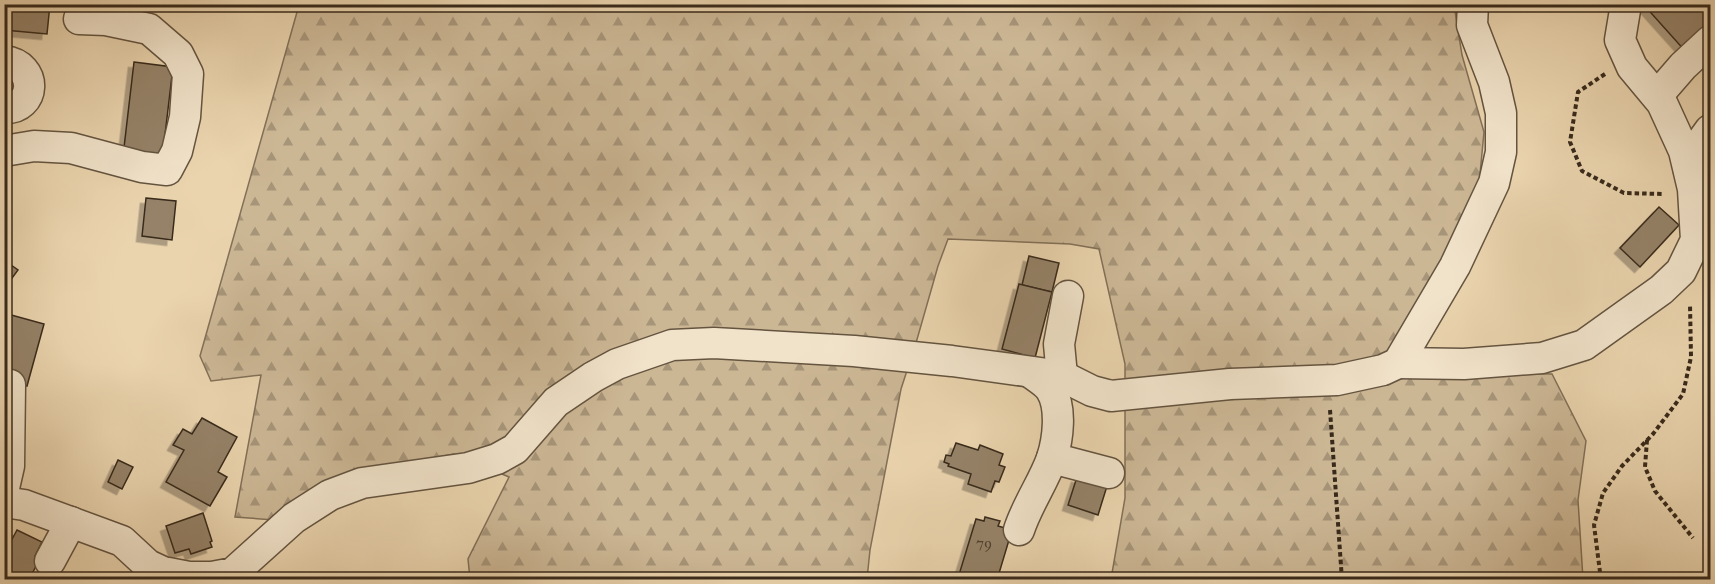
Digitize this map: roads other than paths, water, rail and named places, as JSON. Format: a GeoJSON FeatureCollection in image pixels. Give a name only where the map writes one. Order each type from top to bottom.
{"type":"FeatureCollection","features":[{"type":"Feature","properties":{"kind":"street"},"geometry":{"type":"LineString","coordinates":[[1398,363],[1455,266],[1494,183],[1499,162],[1501,113],[1494,82],[1472,25],[1473,4]]}},
{"type":"Feature","properties":{"kind":"street"},"geometry":{"type":"LineString","coordinates":[[4,502],[24,506],[122,541],[147,572],[163,572],[189,577],[238,576],[294,518],[330,495],[362,483],[468,468],[497,459],[515,450],[556,402],[593,377],[617,364],[672,345],[714,343],[854,351],[1062,376],[1092,391],[1111,396],[1230,384],[1328,380],[1383,370],[1398,363],[1464,364],[1542,358],[1584,345],[1661,290],[1681,271],[1696,240],[1694,199],[1684,151],[1662,104],[1632,67],[1620,40],[1626,4]]}},
{"type":"Feature","properties":{"kind":"street"},"geometry":{"type":"LineString","coordinates":[[4,151],[34,146],[70,148],[142,167],[166,170],[177,151],[185,117],[188,74],[178,54],[149,29],[106,20],[79,19]]}},
{"type":"Feature","properties":{"kind":"street"},"geometry":{"type":"LineString","coordinates":[[1657,96],[1683,66],[1710,41]]}},
{"type":"Feature","properties":{"kind":"street"},"geometry":{"type":"LineString","coordinates":[[4,61],[13,62],[21,67],[30,82],[25,99],[18,105],[4,108]]}},
{"type":"Feature","properties":{"kind":"street"},"geometry":{"type":"LineString","coordinates":[[1689,170],[1697,148],[1710,130]]}},
{"type":"Feature","properties":{"kind":"street"},"geometry":{"type":"LineString","coordinates":[[1062,376],[1059,344],[1068,296]]}},
{"type":"Feature","properties":{"kind":"street"},"geometry":{"type":"LineString","coordinates":[[1019,530],[1052,458],[1058,423],[1056,403],[1050,388],[1030,372]]}},
{"type":"Feature","properties":{"kind":"street"},"geometry":{"type":"LineString","coordinates":[[4,488],[9,466],[10,385]]}},
{"type":"Feature","properties":{"kind":"street"},"geometry":{"type":"LineString","coordinates":[[1052,458],[1109,473]]}},
{"type":"Feature","properties":{"kind":"street"},"geometry":{"type":"LineString","coordinates":[[50,561],[70,522]]}}]}
